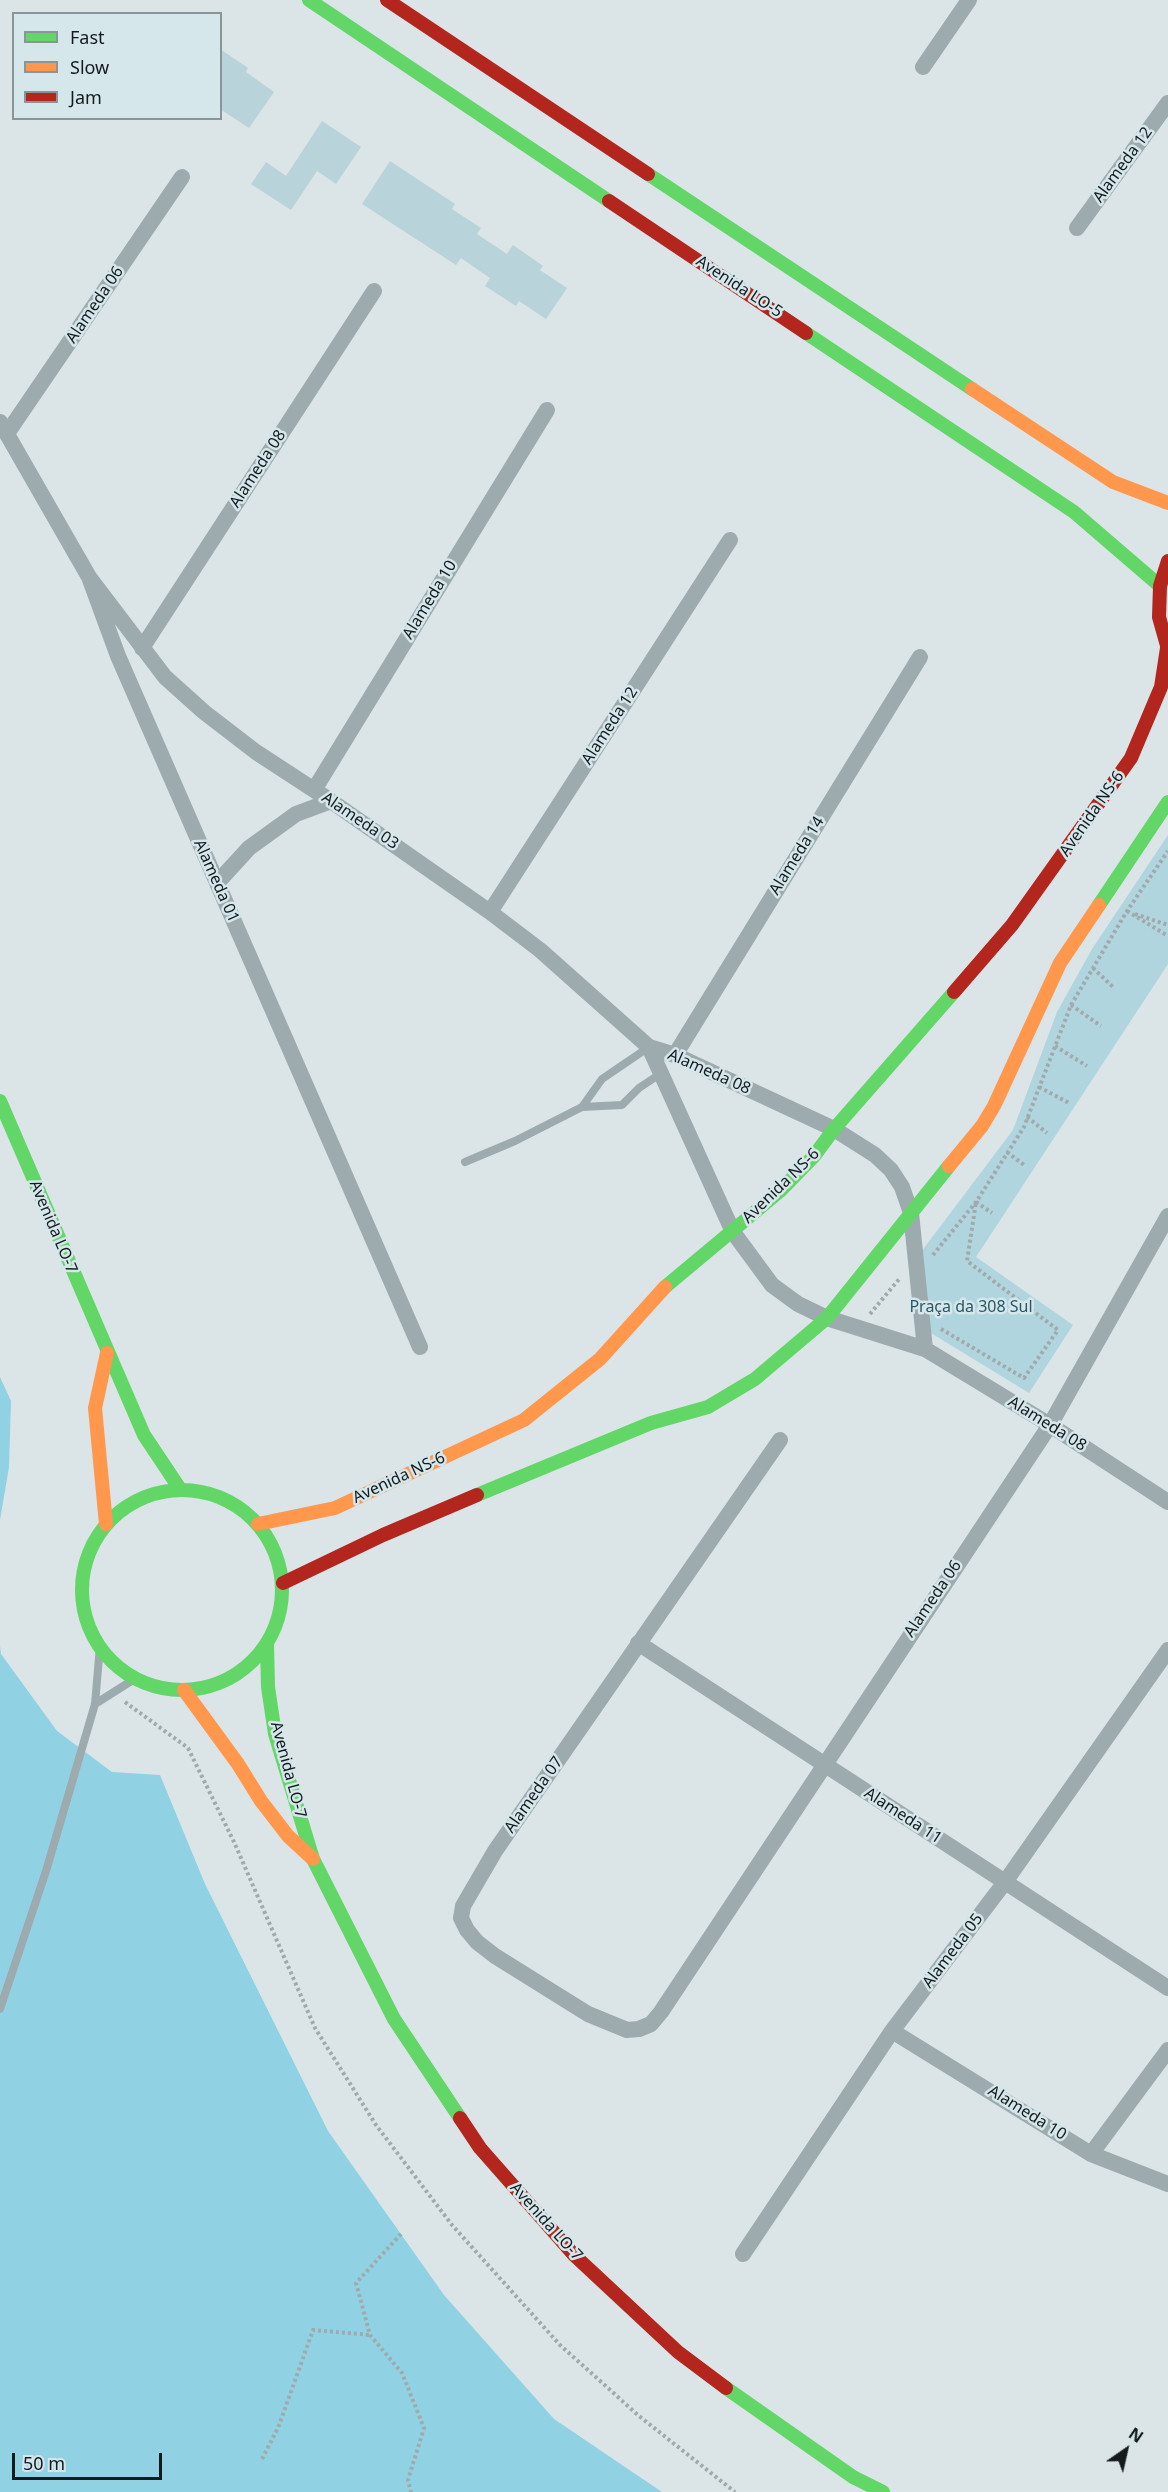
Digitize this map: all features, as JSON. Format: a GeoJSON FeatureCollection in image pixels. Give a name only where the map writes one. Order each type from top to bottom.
{"type":"FeatureCollection","features":[{"type":"Feature","properties":{"kind":"street","name":"Avenida LO-5"},"geometry":{"type":"LineString","coordinates":[[309,0],[1074,512],[1160,586]]}},
{"type":"Feature","properties":{"kind":"street"},"geometry":{"type":"LineString","coordinates":[[387,0],[1084,464],[1113,482],[1168,503]]}},
{"type":"Feature","properties":{"kind":"street"},"geometry":{"type":"LineString","coordinates":[[923,68],[969,0]]}},
{"type":"Feature","properties":{"kind":"street","name":"Alameda 12"},"geometry":{"type":"LineString","coordinates":[[1077,228],[1168,103]]}},
{"type":"Feature","properties":{"kind":"street","name":"Alameda 06"},"geometry":{"type":"LineString","coordinates":[[4,427],[182,177]]}},
{"type":"Feature","properties":{"kind":"street","name":"Alameda 08"},"geometry":{"type":"LineString","coordinates":[[142,648],[374,291]]}},
{"type":"Feature","properties":{"kind":"street","name":"Alameda 10"},"geometry":{"type":"LineString","coordinates":[[314,790],[547,410]]}},
{"type":"Feature","properties":{"kind":"street","name":"Alameda 01"},"geometry":{"type":"LineString","coordinates":[[4,427],[89,577],[118,656],[420,1347]]}},
{"type":"Feature","properties":{"kind":"street","name":"Alameda 12"},"geometry":{"type":"LineString","coordinates":[[490,912],[730,540]]}},
{"type":"Feature","properties":{"kind":"street"},"geometry":{"type":"LineString","coordinates":[[1168,561],[1160,586],[1159,617],[1168,648]]}},
{"type":"Feature","properties":{"kind":"street","name":"Alameda 03"},"geometry":{"type":"LineString","coordinates":[[89,577],[165,677],[204,712],[255,752],[331,801],[490,912],[540,950],[649,1047]]}},
{"type":"Feature","properties":{"kind":"street","name":"Avenida NS-6"},"geometry":{"type":"LineString","coordinates":[[258,1524],[335,1508],[524,1420],[600,1359],[668,1284],[733,1232],[814,1156],[834,1129],[1012,925],[1131,759],[1161,687],[1168,648]]}},
{"type":"Feature","properties":{"kind":"street","name":"Alameda 14"},"geometry":{"type":"LineString","coordinates":[[675,1055],[920,657]]}},
{"type":"Feature","properties":{"kind":"street"},"geometry":{"type":"LineString","coordinates":[[217,883],[249,848],[296,814],[331,801]]}},
{"type":"Feature","properties":{"kind":"street"},"geometry":{"type":"LineString","coordinates":[[283,1583],[383,1535],[582,1450],[651,1423],[708,1407],[755,1379],[827,1318],[982,1126],[1060,963],[1168,802]]}},
{"type":"Feature","properties":{"kind":"street","name":"Alameda 08"},"geometry":{"type":"LineString","coordinates":[[649,1047],[675,1055],[834,1129],[875,1155],[891,1170],[902,1187],[922,1259],[925,1349]]}},
{"type":"Feature","properties":{"kind":"street","name":"Alameda 08"},"geometry":{"type":"LineString","coordinates":[[649,1047],[733,1232],[772,1285],[798,1304],[827,1318],[925,1349],[1050,1425],[1168,1502]]}},
{"type":"Feature","properties":{"kind":"street","name":"Avenida LO-7"},"geometry":{"type":"LineString","coordinates":[[0,1101],[144,1435],[180,1489]]}},
{"type":"Feature","properties":{"kind":"street","name":"Alameda 06"},"geometry":{"type":"LineString","coordinates":[[685,1974],[1050,1425],[1168,1216]]}},
{"type":"Feature","properties":{"kind":"street"},"geometry":{"type":"LineString","coordinates":[[106,1524],[95,1408],[107,1353]]}},
{"type":"Feature","properties":{"kind":"street","name":"Alameda 07"},"geometry":{"type":"LineString","coordinates":[[685,1974],[651,2024],[639,2029],[627,2030],[588,2014],[495,1956],[477,1942],[461,1918],[463,1906],[495,1851],[780,1440]]}},
{"type":"Feature","properties":{"kind":"street"},"geometry":{"type":"LineString","coordinates":[[180,1489],[223,1498],[258,1524],[275,1552],[283,1583],[280,1615],[267,1644],[251,1663],[231,1677],[209,1686],[184,1690],[152,1685],[136,1678],[122,1670],[100,1646],[86,1616],[82,1584],[89,1552],[106,1524],[127,1506],[152,1494],[180,1489]]}},
{"type":"Feature","properties":{"kind":"street","name":"Alameda 11"},"geometry":{"type":"LineString","coordinates":[[638,1643],[822,1765],[1168,1988]]}},
{"type":"Feature","properties":{"kind":"street","name":"Avenida LO-7"},"geometry":{"type":"LineString","coordinates":[[267,1644],[268,1687],[275,1734],[313,1859],[400,2029],[480,2148],[574,2255],[678,2352],[767,2419],[853,2477],[883,2492]]}},
{"type":"Feature","properties":{"kind":"street","name":"Alameda 05"},"geometry":{"type":"LineString","coordinates":[[743,2254],[892,2031],[1005,1882],[1168,1650]]}},
{"type":"Feature","properties":{"kind":"street","name":"Avenida LO-7"},"geometry":{"type":"LineString","coordinates":[[184,1690],[238,1764],[261,1801],[288,1836],[313,1859]]}},
{"type":"Feature","properties":{"kind":"street","name":"Alameda 10"},"geometry":{"type":"LineString","coordinates":[[892,2031],[1091,2154],[1168,2184]]}},
{"type":"Feature","properties":{"kind":"street"},"geometry":{"type":"LineString","coordinates":[[1091,2154],[1167,2055]]}},
{"type":"Feature","properties":{"kind":"lane"},"geometry":{"type":"LineString","coordinates":[[582,1107],[602,1079],[649,1047]]}},
{"type":"Feature","properties":{"kind":"lane"},"geometry":{"type":"LineString","coordinates":[[465,1162],[515,1141],[582,1107],[622,1105],[639,1088],[660,1074]]}},
{"type":"Feature","properties":{"kind":"lane"},"geometry":{"type":"LineString","coordinates":[[0,2009],[46,1871],[95,1704],[100,1646]]}},
{"type":"Feature","properties":{"kind":"lane"},"geometry":{"type":"LineString","coordinates":[[95,1704],[136,1678]]}},
{"type":"Feature","properties":{"kind":"path"},"geometry":{"type":"LineString","coordinates":[[858,1328],[976,1202],[1027,1118],[1071,1005],[1127,911],[1168,851]]}},
{"type":"Feature","properties":{"kind":"path"},"geometry":{"type":"LineString","coordinates":[[1127,911],[1168,925]]}},
{"type":"Feature","properties":{"kind":"path"},"geometry":{"type":"LineString","coordinates":[[1127,911],[1168,936]]}},
{"type":"Feature","properties":{"kind":"path"},"geometry":{"type":"LineString","coordinates":[[1093,968],[1113,987]]}},
{"type":"Feature","properties":{"kind":"path"},"geometry":{"type":"LineString","coordinates":[[1071,1005],[1101,1026]]}},
{"type":"Feature","properties":{"kind":"path"},"geometry":{"type":"LineString","coordinates":[[1055,1046],[1087,1066]]}},
{"type":"Feature","properties":{"kind":"path"},"geometry":{"type":"LineString","coordinates":[[1039,1087],[1069,1103]]}},
{"type":"Feature","properties":{"kind":"path"},"geometry":{"type":"LineString","coordinates":[[1027,1118],[1047,1133]]}},
{"type":"Feature","properties":{"kind":"path"},"geometry":{"type":"LineString","coordinates":[[1007,1152],[1024,1165]]}},
{"type":"Feature","properties":{"kind":"path"},"geometry":{"type":"LineString","coordinates":[[976,1202],[992,1213]]}},
{"type":"Feature","properties":{"kind":"path"},"geometry":{"type":"LineString","coordinates":[[940,1328],[1024,1378],[1058,1330],[967,1262],[976,1202]]}},
{"type":"Feature","properties":{"kind":"path"},"geometry":{"type":"LineString","coordinates":[[112,1693],[188,1748],[234,1842],[315,2028],[376,2125],[452,2225],[560,2344],[639,2416],[735,2492]]}},
{"type":"Feature","properties":{"kind":"path"},"geometry":{"type":"LineString","coordinates":[[400,2234],[356,2283],[370,2335],[402,2373],[424,2428],[408,2480],[411,2492]]}},
{"type":"Feature","properties":{"kind":"path"},"geometry":{"type":"LineString","coordinates":[[262,2459],[278,2428],[313,2330],[370,2335]]}},
{"type":"Feature","properties":{"kind":"green space","name":"Praça da 308 Sul"},"geometry":{"type":"Polygon","coordinates":[[[1168,835],[1168,964],[976,1257],[1073,1325],[1029,1393],[926,1330],[921,1252],[1013,1130],[1057,1012],[1092,949],[1168,835]]]}},
{"type":"Feature","properties":{"kind":"shaded area"},"geometry":{"type":"Polygon","coordinates":[[[0,1377],[11,1401],[9,1467],[0,1520],[0,1377]]]}},
{"type":"Feature","properties":{"kind":"shaded area"},"geometry":{"type":"Polygon","coordinates":[[[0,1646],[1,1654],[57,1731],[112,1772],[160,1775],[205,1884],[328,2131],[444,2295],[554,2419],[662,2492],[0,2492],[0,1646]]]}},
{"type":"Feature","properties":{"kind":"building"},"geometry":{"type":"Polygon","coordinates":[[[222,50],[248,68],[246,72],[274,92],[249,128],[222,110],[222,50]]]}},
{"type":"Feature","properties":{"kind":"building"},"geometry":{"type":"Polygon","coordinates":[[[322,121],[361,147],[336,184],[317,171],[291,210],[251,184],[266,162],[286,176],[322,121]]]}},
{"type":"Feature","properties":{"kind":"building"},"geometry":{"type":"Polygon","coordinates":[[[390,161],[455,204],[452,209],[481,228],[477,234],[507,254],[513,245],[543,266],[540,270],[567,288],[546,319],[519,301],[516,306],[485,286],[490,278],[461,258],[456,265],[362,204],[390,161]]]}},
{"type":"Feature","properties":{"kind":"traffic: fast"},"geometry":{"type":"LineString","coordinates":[[309,0],[609,201]]}},
{"type":"Feature","properties":{"kind":"traffic: fast"},"geometry":{"type":"LineString","coordinates":[[648,174],[972,389]]}},
{"type":"Feature","properties":{"kind":"traffic: fast"},"geometry":{"type":"LineString","coordinates":[[806,333],[1074,512],[1160,586]]}},
{"type":"Feature","properties":{"kind":"traffic: fast"},"geometry":{"type":"LineString","coordinates":[[1099,905],[1168,802]]}},
{"type":"Feature","properties":{"kind":"traffic: fast"},"geometry":{"type":"LineString","coordinates":[[665,1287],[780,1191],[814,1156],[834,1129],[954,992]]}},
{"type":"Feature","properties":{"kind":"traffic: fast"},"geometry":{"type":"LineString","coordinates":[[0,1101],[144,1435],[180,1489]]}},
{"type":"Feature","properties":{"kind":"traffic: fast"},"geometry":{"type":"LineString","coordinates":[[477,1495],[651,1423],[708,1407],[755,1379],[827,1318],[949,1166]]}},
{"type":"Feature","properties":{"kind":"traffic: fast"},"geometry":{"type":"LineString","coordinates":[[182,1490],[201,1492],[229,1502],[259,1527],[274,1552],[280,1571],[282,1590],[280,1609],[270,1637],[245,1667],[220,1682],[201,1688],[182,1690],[163,1688],[135,1678],[105,1653],[90,1628],[84,1609],[82,1590],[84,1571],[94,1543],[119,1513],[144,1498],[163,1492],[182,1490]]}},
{"type":"Feature","properties":{"kind":"traffic: fast"},"geometry":{"type":"LineString","coordinates":[[267,1644],[268,1687],[275,1734],[313,1859],[394,2019],[460,2118]]}},
{"type":"Feature","properties":{"kind":"traffic: fast"},"geometry":{"type":"LineString","coordinates":[[726,2388],[853,2477],[883,2492]]}},
{"type":"Feature","properties":{"kind":"traffic: slow"},"geometry":{"type":"LineString","coordinates":[[972,389],[1113,482],[1168,503]]}},
{"type":"Feature","properties":{"kind":"traffic: slow"},"geometry":{"type":"LineString","coordinates":[[949,1166],[982,1126],[994,1106],[1060,963],[1099,905]]}},
{"type":"Feature","properties":{"kind":"traffic: slow"},"geometry":{"type":"LineString","coordinates":[[258,1524],[335,1508],[524,1420],[600,1359],[665,1287]]}},
{"type":"Feature","properties":{"kind":"traffic: slow"},"geometry":{"type":"LineString","coordinates":[[106,1524],[95,1408],[107,1353]]}},
{"type":"Feature","properties":{"kind":"traffic: slow"},"geometry":{"type":"LineString","coordinates":[[184,1690],[238,1764],[261,1801],[288,1836],[313,1859]]}},
{"type":"Feature","properties":{"kind":"traffic: jam"},"geometry":{"type":"LineString","coordinates":[[387,0],[648,174]]}},
{"type":"Feature","properties":{"kind":"traffic: jam"},"geometry":{"type":"LineString","coordinates":[[609,201],[806,333]]}},
{"type":"Feature","properties":{"kind":"traffic: jam"},"geometry":{"type":"LineString","coordinates":[[1168,561],[1160,586],[1159,617],[1168,649]]}},
{"type":"Feature","properties":{"kind":"traffic: jam"},"geometry":{"type":"LineString","coordinates":[[954,992],[1012,925],[1131,758],[1161,687],[1167,648]]}},
{"type":"Feature","properties":{"kind":"traffic: jam"},"geometry":{"type":"LineString","coordinates":[[283,1583],[383,1535],[477,1495]]}},
{"type":"Feature","properties":{"kind":"traffic: jam"},"geometry":{"type":"LineString","coordinates":[[460,2118],[480,2148],[574,2255],[678,2352],[726,2388]]}}]}
